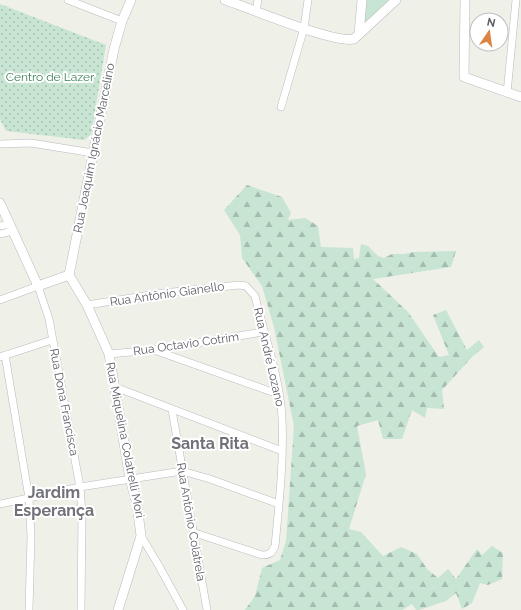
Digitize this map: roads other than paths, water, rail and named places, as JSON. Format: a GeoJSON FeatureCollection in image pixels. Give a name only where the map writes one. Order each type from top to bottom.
{"type":"FeatureCollection","features":[{"type":"Feature","properties":{"kind":"street"},"geometry":{"type":"LineString","coordinates":[[68,0],[122,21]]}},
{"type":"Feature","properties":{"kind":"street","name":"Rua Joaquim Ignácio Marcelino"},"geometry":{"type":"LineString","coordinates":[[69,275],[108,75],[122,21],[131,0]]}},
{"type":"Feature","properties":{"kind":"street"},"geometry":{"type":"LineString","coordinates":[[225,0],[346,41],[354,39],[396,0]]}},
{"type":"Feature","properties":{"kind":"street"},"geometry":{"type":"LineString","coordinates":[[256,10],[258,0]]}},
{"type":"Feature","properties":{"kind":"street"},"geometry":{"type":"LineString","coordinates":[[281,107],[304,28],[308,0]]}},
{"type":"Feature","properties":{"kind":"street"},"geometry":{"type":"LineString","coordinates":[[359,34],[362,0]]}},
{"type":"Feature","properties":{"kind":"street"},"geometry":{"type":"LineString","coordinates":[[465,0],[463,73],[468,79],[521,97]]}},
{"type":"Feature","properties":{"kind":"street"},"geometry":{"type":"LineString","coordinates":[[507,93],[516,0]]}},
{"type":"Feature","properties":{"kind":"street"},"geometry":{"type":"LineString","coordinates":[[0,144],[31,144],[93,153]]}},
{"type":"Feature","properties":{"kind":"street","name":"Rua Dona Francisca"},"geometry":{"type":"LineString","coordinates":[[0,203],[7,227],[38,286],[50,319],[52,340],[80,487],[82,514],[81,610]]}},
{"type":"Feature","properties":{"kind":"street"},"geometry":{"type":"LineString","coordinates":[[0,234],[7,227]]}},
{"type":"Feature","properties":{"kind":"street"},"geometry":{"type":"LineString","coordinates":[[0,300],[69,275]]}},
{"type":"Feature","properties":{"kind":"street","name":"Rua Miquelina Colatrelli Mori"},"geometry":{"type":"LineString","coordinates":[[69,275],[87,305],[109,354],[130,479],[137,504],[140,536],[118,610]]}},
{"type":"Feature","properties":{"kind":"street","name":"Rua Antônio Gianello"},"geometry":{"type":"LineString","coordinates":[[87,305],[163,293],[239,285],[246,286]]}},
{"type":"Feature","properties":{"kind":"street","name":"Rua André Lozano"},"geometry":{"type":"LineString","coordinates":[[195,533],[262,556],[268,555],[273,551],[275,546],[282,451],[282,417],[255,296],[246,286]]}},
{"type":"Feature","properties":{"kind":"street","name":"Rua Octavio Cotrim"},"geometry":{"type":"LineString","coordinates":[[109,354],[154,350],[263,332]]}},
{"type":"Feature","properties":{"kind":"street"},"geometry":{"type":"LineString","coordinates":[[29,610],[31,536],[29,498],[3,356],[52,340]]}},
{"type":"Feature","properties":{"kind":"street"},"geometry":{"type":"LineString","coordinates":[[154,350],[278,394]]}},
{"type":"Feature","properties":{"kind":"street"},"geometry":{"type":"LineString","coordinates":[[115,387],[282,451]]}},
{"type":"Feature","properties":{"kind":"street","name":"Rua Antônio Colatrela"},"geometry":{"type":"LineString","coordinates":[[172,410],[182,471],[195,533],[207,610]]}},
{"type":"Feature","properties":{"kind":"street"},"geometry":{"type":"LineString","coordinates":[[0,504],[80,487],[182,471],[210,478],[279,504]]}},
{"type":"Feature","properties":{"kind":"street"},"geometry":{"type":"LineString","coordinates":[[140,536],[160,566],[183,610]]}},
{"type":"Feature","properties":{"kind":"street"},"geometry":{"type":"LineString","coordinates":[[202,610],[206,602]]}},
{"type":"Feature","properties":{"kind":"district","name":"Santa Rita"},"geometry":{"type":"Point","coordinates":[210,443]}},
{"type":"Feature","properties":{"kind":"district","name":"Jardim Esperança"},"geometry":{"type":"Point","coordinates":[54,501]}},
{"type":"Feature","properties":{"kind":"park label","name":"Centro de Lazer"},"geometry":{"type":"Point","coordinates":[50,77]}}]}
